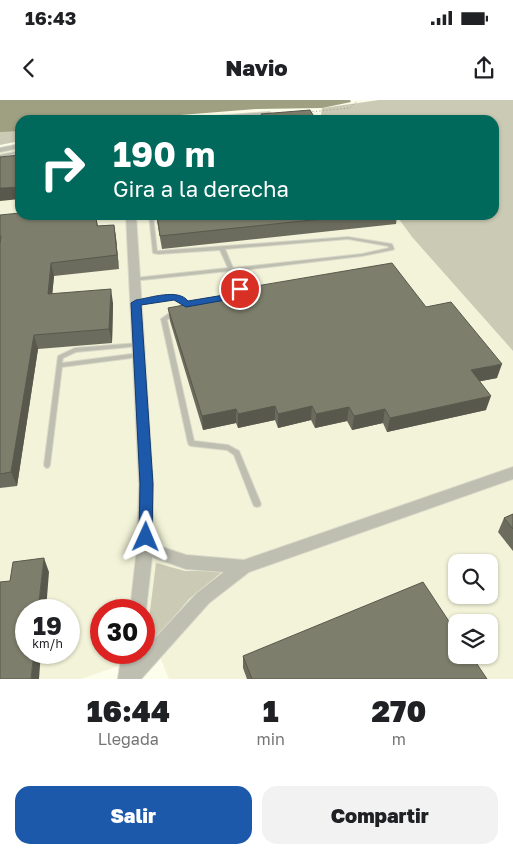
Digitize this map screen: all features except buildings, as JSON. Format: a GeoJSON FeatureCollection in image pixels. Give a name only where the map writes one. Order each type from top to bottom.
{"type":"FeatureCollection","features":[{"type":"Feature","properties":{"kind":"street"},"geometry":{"type":"LineString","coordinates":[[256,115],[269,114]]}},
{"type":"Feature","properties":{"kind":"street"},"geometry":{"type":"LineString","coordinates":[[0,150],[15,147]]}},
{"type":"Feature","properties":{"kind":"street"},"geometry":{"type":"LineString","coordinates":[[130,220],[146,484],[145,548],[139,599]]}},
{"type":"Feature","properties":{"kind":"street"},"geometry":{"type":"LineString","coordinates":[[128,679],[203,598],[244,567],[513,473]]}},
{"type":"Feature","properties":{"kind":"street"},"geometry":{"type":"LineString","coordinates":[[145,548],[186,562],[244,567]]}},
{"type":"Feature","properties":{"kind":"street"},"geometry":{"type":"LineString","coordinates":[[128,679],[130,664]]}},
{"type":"Feature","properties":{"kind":"lane"},"geometry":{"type":"LineString","coordinates":[[0,156],[15,153]]}},
{"type":"Feature","properties":{"kind":"lane"},"geometry":{"type":"LineString","coordinates":[[134,280],[362,255],[392,249],[392,246],[384,242],[348,238],[296,240],[222,249],[158,253],[156,252],[152,220]]}},
{"type":"Feature","properties":{"kind":"lane"},"geometry":{"type":"LineString","coordinates":[[222,249],[240,289],[238,293],[234,296],[186,304],[164,319],[191,443],[228,448],[237,454],[257,504]]}},
{"type":"Feature","properties":{"kind":"lane"},"geometry":{"type":"LineString","coordinates":[[136,303],[174,297],[183,300],[186,304]]}},
{"type":"Feature","properties":{"kind":"lane"},"geometry":{"type":"LineString","coordinates":[[47,465],[61,364],[60,357],[75,350],[138,350]]}},
{"type":"Feature","properties":{"kind":"lane"},"geometry":{"type":"LineString","coordinates":[[61,364],[138,350]]}},
{"type":"Feature","properties":{"kind":"path"},"geometry":{"type":"LineString","coordinates":[[302,113],[350,108],[357,101]]}},
{"type":"Feature","properties":{"kind":"shaded area"},"geometry":{"type":"Polygon","coordinates":[[[0,100],[15,115],[15,142],[0,145],[0,100]]]}},
{"type":"Feature","properties":{"kind":"shaded area"},"geometry":{"type":"Polygon","coordinates":[[[0,100],[350,100],[351,102],[322,108],[256,109],[180,115],[15,115],[15,131],[0,132],[0,100]]]}},
{"type":"Feature","properties":{"kind":"shaded area"},"geometry":{"type":"Polygon","coordinates":[[[379,100],[513,100],[513,351],[412,237],[400,220],[499,220],[499,115],[321,115],[322,108],[379,100]]]}},
{"type":"Feature","properties":{"kind":"shaded area"},"geometry":{"type":"Polygon","coordinates":[[[15,149],[15,220],[400,220],[412,237],[513,351],[513,679],[169,679],[158,652],[155,653],[155,599],[90,599],[90,664],[124,664],[81,679],[0,679],[0,152],[15,149]]]}},
{"type":"Feature","properties":{"kind":"shaded area"},"geometry":{"type":"Polygon","coordinates":[[[156,563],[185,571],[223,571],[189,599],[155,639],[155,599],[152,599],[156,563]]]}},
{"type":"Feature","properties":{"kind":"route"},"geometry":{"type":"LineString","coordinates":[[146,537],[146,484],[136,303],[174,297],[183,300],[186,304],[234,296],[240,289]]}}]}
